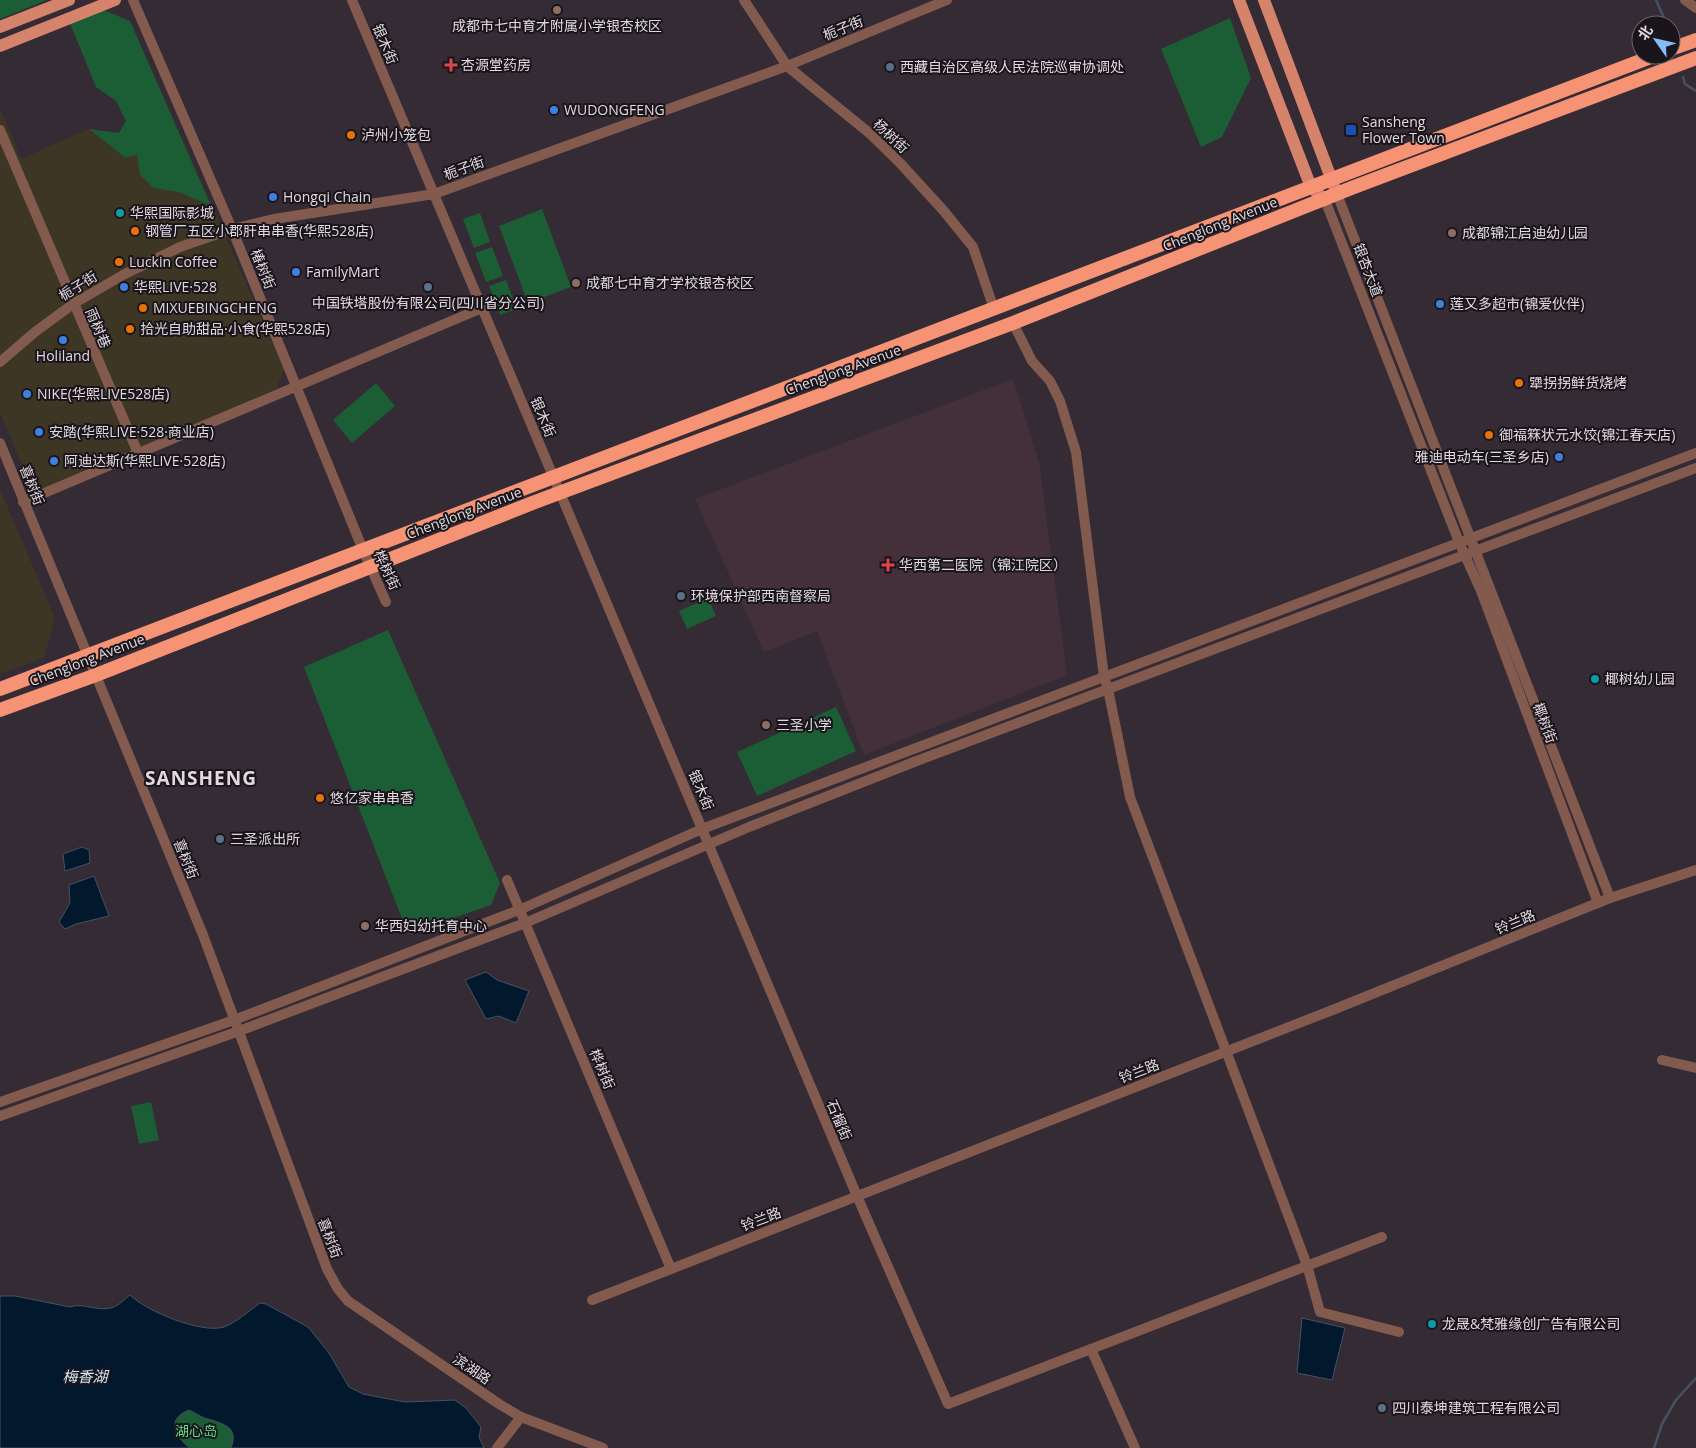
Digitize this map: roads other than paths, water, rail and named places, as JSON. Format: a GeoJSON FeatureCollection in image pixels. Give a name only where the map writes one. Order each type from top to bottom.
{"type":"FeatureCollection","features":[{"type":"Feature","properties":{"kind":"highway"},"geometry":{"type":"LineString","coordinates":[[1681,45],[1696,40]]}},
{"type":"Feature","properties":{"kind":"highway","name":"Chenglong Avenue"},"geometry":{"type":"LineString","coordinates":[[0,710],[96,675],[560,493],[1013,323],[1331,197],[1696,58]]}},
{"type":"Feature","properties":{"kind":"highway","name":"Chenglong Avenue"},"geometry":{"type":"LineString","coordinates":[[0,689],[1631,64]]}},
{"type":"Feature","properties":{"kind":"main road"},"geometry":{"type":"LineString","coordinates":[[0,27],[69,0]]}},
{"type":"Feature","properties":{"kind":"main road"},"geometry":{"type":"LineString","coordinates":[[0,46],[115,0]]}},
{"type":"Feature","properties":{"kind":"main road","name":"银杏大道"},"geometry":{"type":"LineString","coordinates":[[1238,0],[1311,187],[1331,197],[1331,178],[1264,0]]}},
{"type":"Feature","properties":{"kind":"street","name":"椿树街"},"geometry":{"type":"LineString","coordinates":[[133,0],[232,229],[363,550]]}},
{"type":"Feature","properties":{"kind":"street","name":"银木街"},"geometry":{"type":"LineString","coordinates":[[352,0],[708,845]]}},
{"type":"Feature","properties":{"kind":"street","name":"杨树街"},"geometry":{"type":"LineString","coordinates":[[744,0],[787,66],[868,132],[900,163],[943,210],[973,247],[994,309]]}},
{"type":"Feature","properties":{"kind":"street","name":"栀子街"},"geometry":{"type":"LineString","coordinates":[[0,362],[35,332],[73,304],[123,275],[180,247],[232,229],[274,219],[434,194],[787,66],[947,0]]}},
{"type":"Feature","properties":{"kind":"street"},"geometry":{"type":"LineString","coordinates":[[1685,0],[1696,8]]}},
{"type":"Feature","properties":{"kind":"street","name":"雨树巷"},"geometry":{"type":"LineString","coordinates":[[0,130],[138,453]]}},
{"type":"Feature","properties":{"kind":"street","name":"银杏大道"},"geometry":{"type":"LineString","coordinates":[[1331,197],[1476,551]]}},
{"type":"Feature","properties":{"kind":"street","name":"银杏大道"},"geometry":{"type":"LineString","coordinates":[[1331,197],[1464,555]]}},
{"type":"Feature","properties":{"kind":"street"},"geometry":{"type":"LineString","coordinates":[[23,502],[482,308]]}},
{"type":"Feature","properties":{"kind":"street"},"geometry":{"type":"LineString","coordinates":[[1013,323],[1032,361],[1050,381],[1060,401],[1076,452],[1104,677],[1130,797],[1307,1265],[1320,1312],[1399,1332]]}},
{"type":"Feature","properties":{"kind":"street","name":"喜树街"},"geometry":{"type":"LineString","coordinates":[[0,443],[203,936],[317,1242],[338,1289]]}},
{"type":"Feature","properties":{"kind":"street"},"geometry":{"type":"LineString","coordinates":[[0,1102],[234,1020],[519,910],[702,829],[1696,453]]}},
{"type":"Feature","properties":{"kind":"street"},"geometry":{"type":"LineString","coordinates":[[0,1116],[239,1030],[525,923],[708,845],[914,762],[1696,468]]}},
{"type":"Feature","properties":{"kind":"street","name":"桦树街"},"geometry":{"type":"LineString","coordinates":[[363,550],[386,602]]}},
{"type":"Feature","properties":{"kind":"street","name":"椰树街"},"geometry":{"type":"LineString","coordinates":[[1476,551],[1610,898]]}},
{"type":"Feature","properties":{"kind":"street","name":"椰树街"},"geometry":{"type":"LineString","coordinates":[[1464,555],[1481,591],[1598,903]]}},
{"type":"Feature","properties":{"kind":"street","name":"石榴街"},"geometry":{"type":"LineString","coordinates":[[708,845],[857,1196],[948,1404],[1091,1349]]}},
{"type":"Feature","properties":{"kind":"street","name":"铃兰路"},"geometry":{"type":"LineString","coordinates":[[592,1300],[1226,1052],[1610,898],[1696,870]]}},
{"type":"Feature","properties":{"kind":"street","name":"桦树街"},"geometry":{"type":"LineString","coordinates":[[507,880],[671,1269]]}},
{"type":"Feature","properties":{"kind":"street"},"geometry":{"type":"LineString","coordinates":[[1662,1060],[1696,1068]]}},
{"type":"Feature","properties":{"kind":"street"},"geometry":{"type":"LineString","coordinates":[[1135,1448],[1091,1349],[1382,1236]]}},
{"type":"Feature","properties":{"kind":"street","name":"滨湖路"},"geometry":{"type":"LineString","coordinates":[[338,1289],[361,1310],[521,1417],[603,1448]]}},
{"type":"Feature","properties":{"kind":"street"},"geometry":{"type":"LineString","coordinates":[[497,1448],[521,1417]]}},
{"type":"Feature","properties":{"kind":"water"},"geometry":{"type":"Polygon","coordinates":[[[82,847],[89,850],[90,863],[65,871],[63,854],[82,847]]]}},
{"type":"Feature","properties":{"kind":"water"},"geometry":{"type":"Polygon","coordinates":[[[94,876],[109,916],[76,924],[65,929],[59,922],[70,903],[69,885],[94,876]]]}},
{"type":"Feature","properties":{"kind":"water"},"geometry":{"type":"Polygon","coordinates":[[[486,972],[497,980],[529,991],[516,1023],[499,1016],[486,1019],[465,980],[486,972]]]}},
{"type":"Feature","properties":{"kind":"water","name":"梅香湖"},"geometry":{"type":"Polygon","coordinates":[[[130,1295],[148,1308],[174,1320],[214,1328],[224,1327],[234,1322],[260,1303],[266,1304],[308,1327],[329,1353],[349,1387],[363,1394],[405,1402],[455,1400],[466,1408],[481,1427],[479,1437],[484,1448],[231,1448],[233,1435],[228,1428],[189,1410],[177,1418],[175,1428],[180,1438],[190,1448],[0,1448],[0,1296],[15,1296],[70,1307],[81,1306],[109,1309],[130,1295]]]}},
{"type":"Feature","properties":{"kind":"water"},"geometry":{"type":"Polygon","coordinates":[[[1302,1318],[1345,1328],[1332,1380],[1297,1373],[1302,1318]]]}},
{"type":"Feature","properties":{"kind":"waterway"},"geometry":{"type":"LineString","coordinates":[[1656,0],[1663,15]]}},
{"type":"Feature","properties":{"kind":"waterway"},"geometry":{"type":"LineString","coordinates":[[1683,77],[1685,84],[1696,91]]}},
{"type":"Feature","properties":{"kind":"waterway"},"geometry":{"type":"LineString","coordinates":[[1654,1448],[1662,1424],[1676,1400],[1696,1378]]}},
{"type":"Feature","properties":{"kind":"place","name":"成都市七中育才附属小学银杏校区"},"geometry":{"type":"Point","coordinates":[557,10]}},
{"type":"Feature","properties":{"kind":"place","name":"杏源堂药房"},"geometry":{"type":"Point","coordinates":[451,65]}},
{"type":"Feature","properties":{"kind":"place","name":"西藏自治区高级人民法院巡审协调处"},"geometry":{"type":"Point","coordinates":[890,67]}},
{"type":"Feature","properties":{"kind":"place","name":"WUDONGFENG"},"geometry":{"type":"Point","coordinates":[554,110]}},
{"type":"Feature","properties":{"kind":"place","name":"Sansheng Flower Town"},"geometry":{"type":"Point","coordinates":[1351,130]}},
{"type":"Feature","properties":{"kind":"place","name":"泸州小笼包"},"geometry":{"type":"Point","coordinates":[351,135]}},
{"type":"Feature","properties":{"kind":"place","name":"Hongqi Chain"},"geometry":{"type":"Point","coordinates":[273,197]}},
{"type":"Feature","properties":{"kind":"place","name":"华熙国际影城"},"geometry":{"type":"Point","coordinates":[120,213]}},
{"type":"Feature","properties":{"kind":"place","name":"钢管厂五区小郡肝串串香(华熙528店)"},"geometry":{"type":"Point","coordinates":[135,231]}},
{"type":"Feature","properties":{"kind":"place","name":"成都锦江启迪幼儿园"},"geometry":{"type":"Point","coordinates":[1452,233]}},
{"type":"Feature","properties":{"kind":"place","name":"Luckin Coffee"},"geometry":{"type":"Point","coordinates":[119,262]}},
{"type":"Feature","properties":{"kind":"place","name":"FamilyMart"},"geometry":{"type":"Point","coordinates":[296,272]}},
{"type":"Feature","properties":{"kind":"place","name":"成都七中育才学校银杏校区"},"geometry":{"type":"Point","coordinates":[576,283]}},
{"type":"Feature","properties":{"kind":"place","name":"华熙LIVE·528"},"geometry":{"type":"Point","coordinates":[124,287]}},
{"type":"Feature","properties":{"kind":"place","name":"中国铁塔股份有限公司(四川省分公司)"},"geometry":{"type":"Point","coordinates":[428,287]}},
{"type":"Feature","properties":{"kind":"place","name":"莲又多超市(锦爱伙伴)"},"geometry":{"type":"Point","coordinates":[1440,304]}},
{"type":"Feature","properties":{"kind":"place","name":"MIXUEBINGCHENG"},"geometry":{"type":"Point","coordinates":[143,308]}},
{"type":"Feature","properties":{"kind":"place","name":"拾光自助甜品·小食(华熙528店)"},"geometry":{"type":"Point","coordinates":[130,329]}},
{"type":"Feature","properties":{"kind":"place","name":"Holiland"},"geometry":{"type":"Point","coordinates":[63,340]}},
{"type":"Feature","properties":{"kind":"place","name":"犟拐拐鲜货烧烤"},"geometry":{"type":"Point","coordinates":[1519,383]}},
{"type":"Feature","properties":{"kind":"place","name":"NIKE(华熙LIVE528店)"},"geometry":{"type":"Point","coordinates":[27,394]}},
{"type":"Feature","properties":{"kind":"place","name":"安踏(华熙LIVE·528·商业店)"},"geometry":{"type":"Point","coordinates":[39,432]}},
{"type":"Feature","properties":{"kind":"place","name":"御福箖状元水饺(锦江春天店)"},"geometry":{"type":"Point","coordinates":[1489,435]}},
{"type":"Feature","properties":{"kind":"place","name":"雅迪电动车(三圣乡店)"},"geometry":{"type":"Point","coordinates":[1559,457]}},
{"type":"Feature","properties":{"kind":"place","name":"阿迪达斯(华熙LIVE·528店)"},"geometry":{"type":"Point","coordinates":[54,461]}},
{"type":"Feature","properties":{"kind":"place","name":"华西第二医院（锦江院区）"},"geometry":{"type":"Point","coordinates":[888,565]}},
{"type":"Feature","properties":{"kind":"place","name":"环境保护部西南督察局"},"geometry":{"type":"Point","coordinates":[681,596]}},
{"type":"Feature","properties":{"kind":"place","name":"椰树幼儿园"},"geometry":{"type":"Point","coordinates":[1595,679]}},
{"type":"Feature","properties":{"kind":"place","name":"三圣小学"},"geometry":{"type":"Point","coordinates":[766,725]}},
{"type":"Feature","properties":{"kind":"place","name":"悠亿家串串香"},"geometry":{"type":"Point","coordinates":[320,798]}},
{"type":"Feature","properties":{"kind":"place","name":"三圣派出所"},"geometry":{"type":"Point","coordinates":[220,839]}},
{"type":"Feature","properties":{"kind":"place","name":"华西妇幼托育中心"},"geometry":{"type":"Point","coordinates":[365,926]}},
{"type":"Feature","properties":{"kind":"place","name":"龙晟&梵雅缘创广告有限公司"},"geometry":{"type":"Point","coordinates":[1432,1324]}},
{"type":"Feature","properties":{"kind":"place","name":"四川泰坤建筑工程有限公司"},"geometry":{"type":"Point","coordinates":[1382,1408]}},
{"type":"Feature","properties":{"kind":"district","name":"SANSHENG"},"geometry":{"type":"Point","coordinates":[201,778]}},
{"type":"Feature","properties":{"kind":"park label","name":"湖心岛"},"geometry":{"type":"Point","coordinates":[196,1431]}}]}
